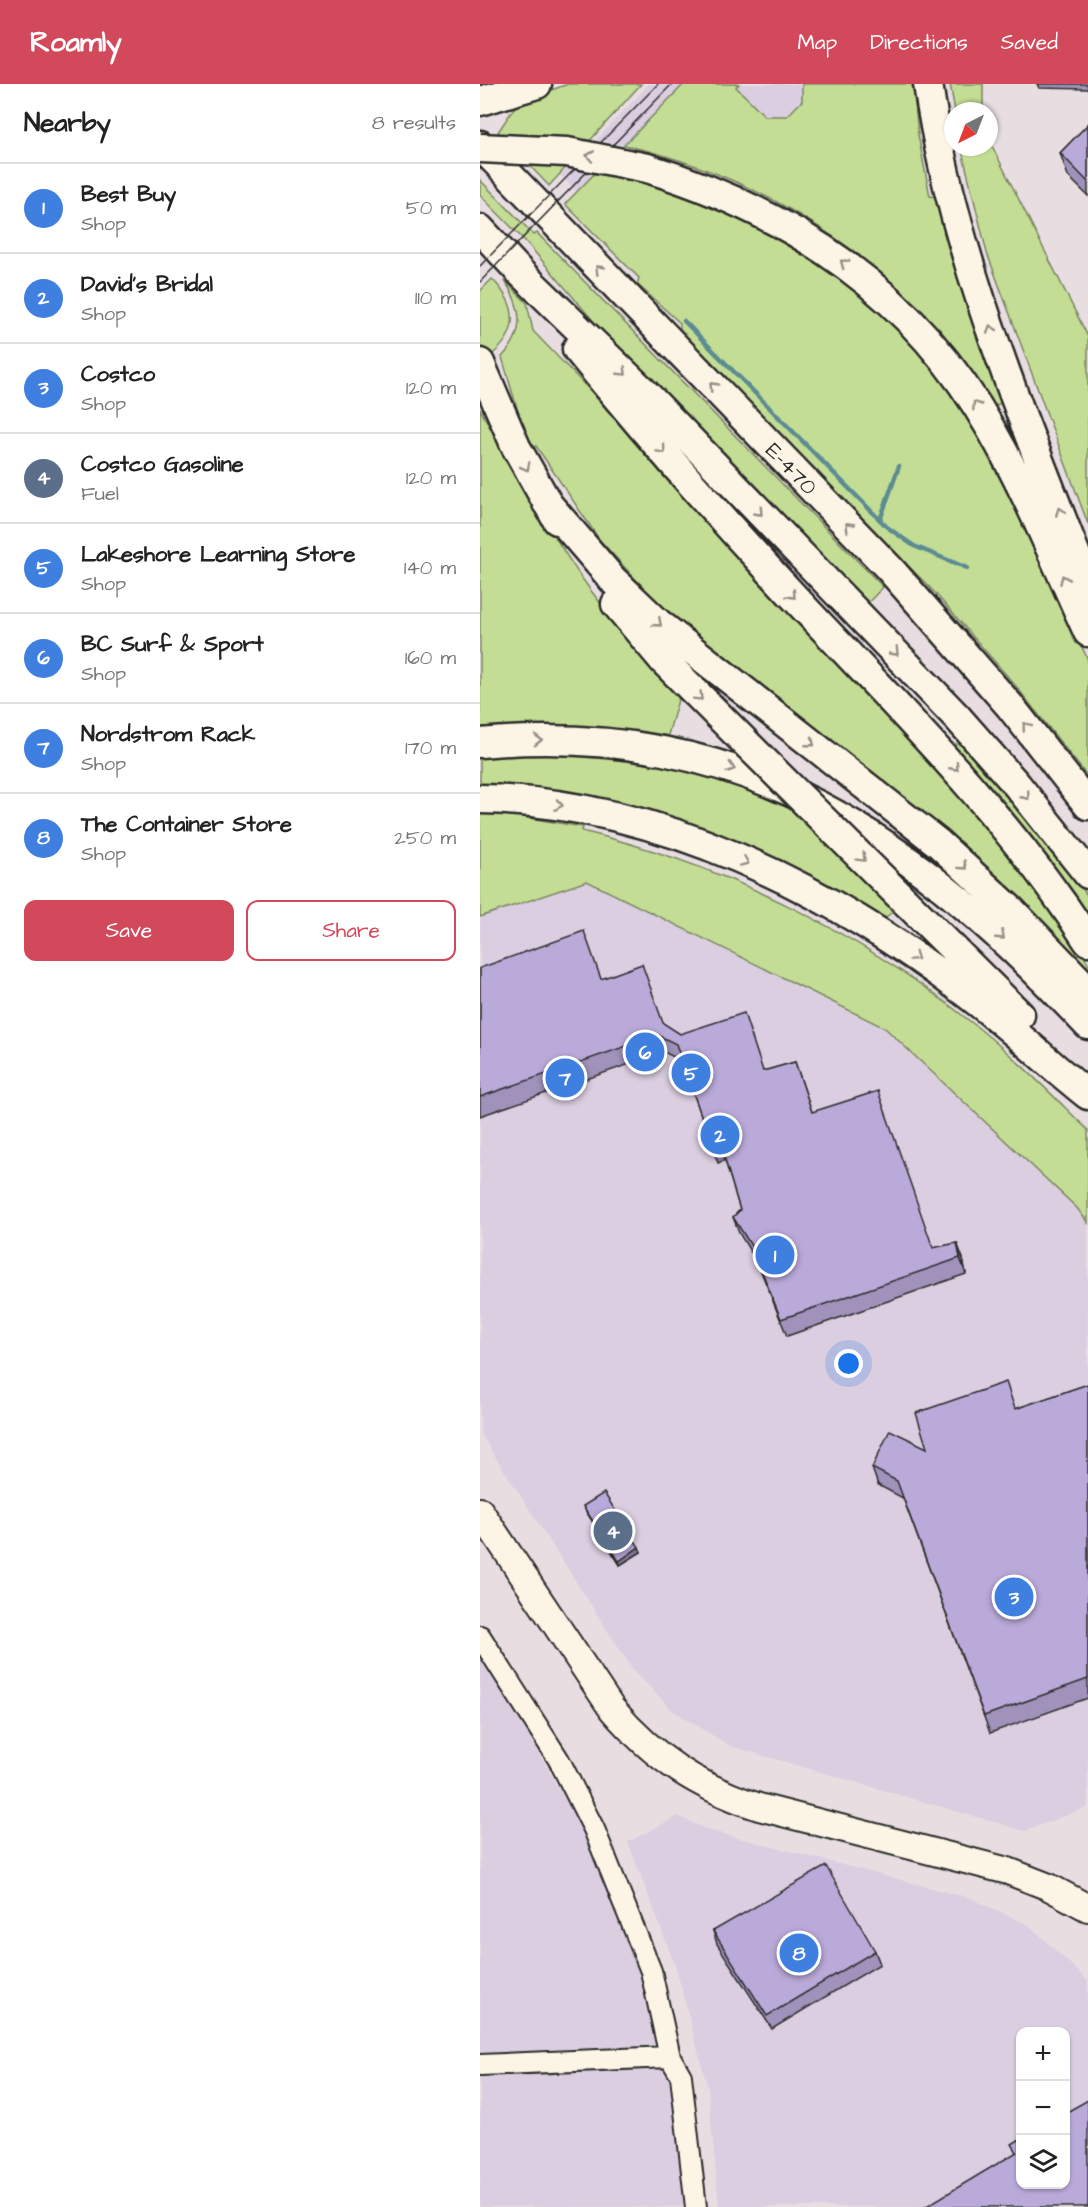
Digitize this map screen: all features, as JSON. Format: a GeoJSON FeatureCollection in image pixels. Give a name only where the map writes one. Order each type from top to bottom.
{"type":"FeatureCollection","features":[{"type":"Feature","properties":{"kind":"highway"},"geometry":{"type":"LineString","coordinates":[[484,93],[537,84]]}},
{"type":"Feature","properties":{"kind":"highway"},"geometry":{"type":"LineString","coordinates":[[928,84],[945,175],[973,276],[1088,586]]}},
{"type":"Feature","properties":{"kind":"highway"},"geometry":{"type":"LineString","coordinates":[[480,147],[567,152],[647,168],[715,191],[785,224],[855,272],[910,322],[954,373],[992,431],[1088,632]]}},
{"type":"Feature","properties":{"kind":"highway","name":"E-470"},"geometry":{"type":"LineString","coordinates":[[480,147],[890,568],[1010,706],[1088,805]]}},
{"type":"Feature","properties":{"kind":"highway"},"geometry":{"type":"LineString","coordinates":[[480,229],[521,273],[644,392],[957,717],[1017,785],[1088,874]]}},
{"type":"Feature","properties":{"kind":"highway"},"geometry":{"type":"LineString","coordinates":[[521,273],[559,327],[678,469],[1005,824],[1088,941]]}},
{"type":"Feature","properties":{"kind":"highway"},"geometry":{"type":"LineString","coordinates":[[480,363],[508,430],[547,503],[586,565],[642,637],[1075,1070],[1088,1093]]}},
{"type":"Feature","properties":{"kind":"highway"},"geometry":{"type":"LineString","coordinates":[[547,503],[614,581],[650,617],[938,843],[1011,910],[1088,990]]}},
{"type":"Feature","properties":{"kind":"highway"},"geometry":{"type":"LineString","coordinates":[[480,743],[567,740],[647,748],[707,761],[786,789],[872,834],[935,879],[1016,951],[1088,1025]]}},
{"type":"Feature","properties":{"kind":"highway"},"geometry":{"type":"LineString","coordinates":[[480,798],[569,806],[621,818],[692,840],[779,878],[861,922],[936,970],[997,1017],[1088,1093]]}},
{"type":"Feature","properties":{"kind":"main road"},"geometry":{"type":"LineString","coordinates":[[480,1511],[612,1709],[633,1734],[670,1766],[737,1800],[1008,1871],[1049,1887],[1088,1908]]}},
{"type":"Feature","properties":{"kind":"street"},"geometry":{"type":"LineString","coordinates":[[480,1636],[559,1760],[594,1830],[651,1971],[670,2057],[681,2076],[696,2207]]}},
{"type":"Feature","properties":{"kind":"street"},"geometry":{"type":"LineString","coordinates":[[480,2065],[670,2057]]}},
{"type":"Feature","properties":{"kind":"shaded area"},"geometry":{"type":"Polygon","coordinates":[[[649,84],[684,84],[624,145],[596,140],[649,84]]]}},
{"type":"Feature","properties":{"kind":"shaded area"},"geometry":{"type":"Polygon","coordinates":[[[739,84],[802,84],[802,101],[787,116],[765,116],[736,87],[739,84]]]}},
{"type":"Feature","properties":{"kind":"shaded area"},"geometry":{"type":"Polygon","coordinates":[[[570,165],[598,170],[577,192],[560,175],[570,165]]]}},
{"type":"Feature","properties":{"kind":"shaded area"},"geometry":{"type":"Polygon","coordinates":[[[586,881],[885,1028],[1077,1208],[1088,1223],[1088,1807],[1025,1831],[730,1746],[672,1710],[633,1670],[480,1433],[480,917],[586,881]]]}},
{"type":"Feature","properties":{"kind":"shaded area"},"geometry":{"type":"Polygon","coordinates":[[[480,1655],[496,1678],[593,1848],[653,1994],[682,2099],[692,2207],[480,2207],[480,1655]]]}},
{"type":"Feature","properties":{"kind":"shaded area"},"geometry":{"type":"Polygon","coordinates":[[[678,1816],[708,1830],[970,1898],[1029,1925],[1088,1981],[1088,2207],[719,2207],[708,2089],[676,1968],[628,1842],[678,1816]]]}},
{"type":"Feature","properties":{"kind":"green space"},"geometry":{"type":"Polygon","coordinates":[[[568,84],[641,84],[549,186],[498,132],[518,102],[568,84]]]}},
{"type":"Feature","properties":{"kind":"green space"},"geometry":{"type":"Polygon","coordinates":[[[684,84],[739,84],[736,87],[765,116],[787,116],[802,101],[802,84],[913,84],[918,135],[930,196],[941,198],[1008,399],[995,406],[962,358],[924,314],[882,274],[836,238],[786,207],[734,181],[680,161],[624,145],[684,84]]]}},
{"type":"Feature","properties":{"kind":"green space"},"geometry":{"type":"Polygon","coordinates":[[[950,84],[983,84],[983,102],[953,102],[950,84]]]}},
{"type":"Feature","properties":{"kind":"green space"},"geometry":{"type":"Polygon","coordinates":[[[963,156],[997,156],[1088,337],[1088,524],[987,253],[963,156]]]}},
{"type":"Feature","properties":{"kind":"green space"},"geometry":{"type":"Polygon","coordinates":[[[598,170],[622,175],[734,211],[837,273],[906,335],[936,369],[994,456],[1088,660],[1088,777],[1015,685],[935,593],[680,331],[680,323],[637,284],[639,278],[565,204],[598,170]]]}},
{"type":"Feature","properties":{"kind":"green space"},"geometry":{"type":"Polygon","coordinates":[[[480,180],[534,235],[537,233],[883,587],[866,605],[613,344],[527,243],[480,195],[480,180]]]}},
{"type":"Feature","properties":{"kind":"green space"},"geometry":{"type":"Polygon","coordinates":[[[492,279],[509,302],[512,324],[502,345],[480,363],[480,291],[492,279]]]}},
{"type":"Feature","properties":{"kind":"green space"},"geometry":{"type":"Polygon","coordinates":[[[505,281],[527,303],[533,331],[935,760],[1062,921],[1088,963],[1088,975],[660,606],[599,539],[536,446],[529,449],[502,357],[515,338],[519,320],[515,301],[505,281]]]}},
{"type":"Feature","properties":{"kind":"green space"},"geometry":{"type":"Polygon","coordinates":[[[480,409],[565,554],[610,615],[680,693],[666,742],[480,734],[480,409]]]}},
{"type":"Feature","properties":{"kind":"green space"},"geometry":{"type":"Polygon","coordinates":[[[953,743],[967,747],[1088,896],[1088,925],[949,746],[953,743]]]}},
{"type":"Feature","properties":{"kind":"green space"},"geometry":{"type":"Polygon","coordinates":[[[590,751],[698,770],[802,809],[894,911],[882,920],[540,790],[480,785],[480,753],[590,751]]]}},
{"type":"Feature","properties":{"kind":"green space"},"geometry":{"type":"Polygon","coordinates":[[[480,813],[517,816],[583,827],[582,831],[687,862],[787,905],[882,959],[927,989],[1002,1048],[1088,1130],[1088,1223],[1077,1208],[885,1028],[587,881],[480,917],[480,813]]]}},
{"type":"Feature","properties":{"kind":"building"},"geometry":{"type":"Polygon","coordinates":[[[1088,124],[1088,182],[1060,153],[1088,124]]]}},
{"type":"Feature","properties":{"kind":"building"},"geometry":{"type":"Polygon","coordinates":[[[584,931],[601,979],[642,964],[663,1023],[680,1034],[744,1013],[763,1071],[795,1062],[812,1112],[878,1091],[933,1248],[957,1243],[960,1258],[781,1319],[752,1247],[733,1217],[740,1210],[720,1143],[712,1146],[676,1044],[658,1035],[480,1097],[480,968],[584,931]]]}},
{"type":"Feature","properties":{"kind":"building"},"geometry":{"type":"Polygon","coordinates":[[[1006,1382],[1015,1409],[1088,1384],[1088,1679],[984,1716],[897,1481],[872,1468],[890,1430],[927,1448],[916,1413],[1006,1382]]]}},
{"type":"Feature","properties":{"kind":"building"},"geometry":{"type":"Polygon","coordinates":[[[604,1493],[639,1547],[619,1561],[583,1506],[604,1493]]]}},
{"type":"Feature","properties":{"kind":"building"},"geometry":{"type":"Polygon","coordinates":[[[826,1866],[875,1951],[767,2016],[713,1931],[826,1866]]]}},
{"type":"Feature","properties":{"kind":"building"},"geometry":{"type":"Polygon","coordinates":[[[1088,2100],[1088,2207],[925,2207],[1016,2153],[1016,2189],[1070,2189],[1070,2110],[1088,2100]]]}},
{"type":"Feature","properties":{"kind":"waterway"},"geometry":{"type":"LineString","coordinates":[[684,321],[887,527],[914,546],[967,568]]}},
{"type":"Feature","properties":{"kind":"waterway"},"geometry":{"type":"LineString","coordinates":[[880,520],[899,466]]}},
{"type":"Feature","properties":{"kind":"tram line"},"geometry":{"type":"LineString","coordinates":[[480,266],[658,84]]}},
{"type":"Feature","properties":{"kind":"tram line"},"geometry":{"type":"LineString","coordinates":[[480,282],[672,84]]}},
{"type":"Feature","properties":{"kind":"place","name":"BC Surf & Sport"},"geometry":{"type":"Point","coordinates":[645,1052]}},
{"type":"Feature","properties":{"kind":"place","name":"Lakeshore Learning Store"},"geometry":{"type":"Point","coordinates":[691,1073]}},
{"type":"Feature","properties":{"kind":"place","name":"Nordstrom Rack"},"geometry":{"type":"Point","coordinates":[565,1078]}},
{"type":"Feature","properties":{"kind":"place","name":"David's Bridal"},"geometry":{"type":"Point","coordinates":[720,1135]}},
{"type":"Feature","properties":{"kind":"place","name":"Best Buy"},"geometry":{"type":"Point","coordinates":[775,1255]}},
{"type":"Feature","properties":{"kind":"place","name":"Costco Gasoline"},"geometry":{"type":"Point","coordinates":[613,1531]}},
{"type":"Feature","properties":{"kind":"place","name":"Costco"},"geometry":{"type":"Point","coordinates":[1014,1597]}},
{"type":"Feature","properties":{"kind":"place","name":"The Container Store"},"geometry":{"type":"Point","coordinates":[799,1953]}}]}
